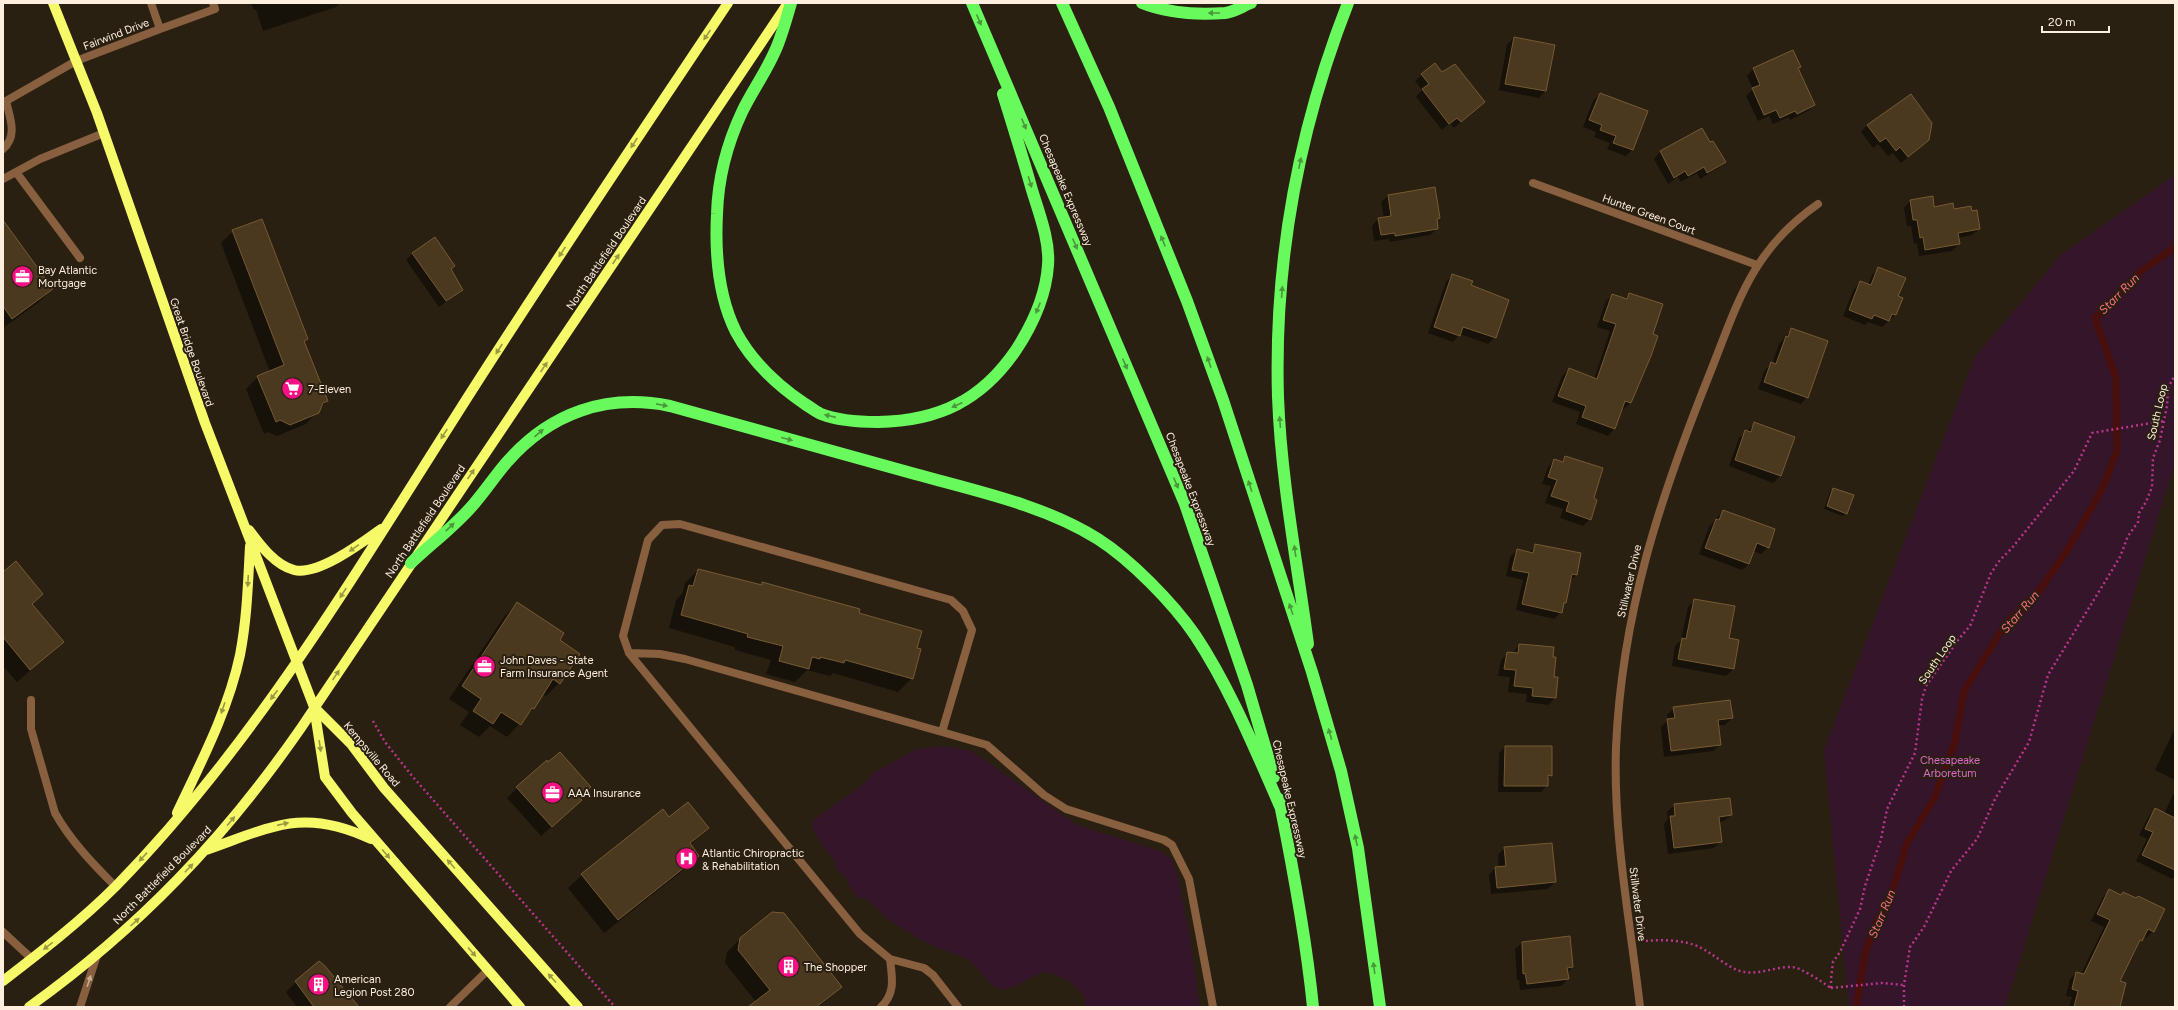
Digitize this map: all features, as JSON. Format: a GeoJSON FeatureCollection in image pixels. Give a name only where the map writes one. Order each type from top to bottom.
{"type":"FeatureCollection","features":[{"type":"Feature","properties":{"kind":"highway"},"geometry":{"type":"LineString","coordinates":[[791,3],[777,46],[741,114],[727,150],[721,174],[717,212],[716,245],[719,274],[726,304],[736,332],[758,364],[783,389],[821,414],[858,422],[896,422],[933,416],[964,401],[986,386],[1005,366],[1029,332],[1043,296],[1048,263],[1043,226],[986,37]]}},
{"type":"Feature","properties":{"kind":"highway","name":"Chesapeake Expressway"},"geometry":{"type":"LineString","coordinates":[[972,3],[1185,504],[1247,685],[1274,774],[1295,877],[1313,1007]]}},
{"type":"Feature","properties":{"kind":"highway"},"geometry":{"type":"LineString","coordinates":[[1062,3],[1109,107],[1188,301],[1223,400],[1312,672],[1341,771],[1358,848],[1380,1007]]}},
{"type":"Feature","properties":{"kind":"highway"},"geometry":{"type":"LineString","coordinates":[[1142,3],[1159,9],[1186,12],[1226,13],[1251,3]]}},
{"type":"Feature","properties":{"kind":"highway"},"geometry":{"type":"LineString","coordinates":[[1312,672],[1282,454],[1278,396],[1279,332],[1284,258],[1295,187],[1307,128],[1330,50],[1348,3]]}},
{"type":"Feature","properties":{"kind":"highway"},"geometry":{"type":"LineString","coordinates":[[411,563],[473,506],[507,461],[542,430],[553,422],[578,411],[604,404],[628,402],[654,403],[670,406],[939,480],[1066,521],[1098,539],[1115,552],[1158,592],[1194,634],[1232,697],[1280,806]]}},
{"type":"Feature","properties":{"kind":"main road","name":"Great Bridge Boulevard"},"geometry":{"type":"LineString","coordinates":[[52,3],[104,133],[205,423],[314,707]]}},
{"type":"Feature","properties":{"kind":"main road"},"geometry":{"type":"LineString","coordinates":[[3,981],[64,934],[115,886],[169,828],[228,755],[297,664],[520,316],[728,3]]}},
{"type":"Feature","properties":{"kind":"main road","name":"North Battlefield Boulevard"},"geometry":{"type":"LineString","coordinates":[[29,1007],[97,955],[152,906],[206,850],[274,766],[788,3]]}},
{"type":"Feature","properties":{"kind":"main road"},"geometry":{"type":"LineString","coordinates":[[243,522],[271,555],[294,570],[308,570],[327,563],[349,551],[386,525]]}},
{"type":"Feature","properties":{"kind":"main road"},"geometry":{"type":"LineString","coordinates":[[169,828],[218,723],[234,677],[244,627],[250,542]]}},
{"type":"Feature","properties":{"kind":"main road"},"geometry":{"type":"LineString","coordinates":[[314,707],[325,777],[375,841],[520,1007]]}},
{"type":"Feature","properties":{"kind":"main road","name":"Kempsville Road"},"geometry":{"type":"LineString","coordinates":[[314,707],[351,744],[389,794],[578,1007]]}},
{"type":"Feature","properties":{"kind":"main road"},"geometry":{"type":"LineString","coordinates":[[206,850],[287,823],[305,821],[334,824],[375,841]]}},
{"type":"Feature","properties":{"kind":"street","name":"Fairwind Drive"},"geometry":{"type":"LineString","coordinates":[[4,98],[76,61],[160,28],[151,3]]}},
{"type":"Feature","properties":{"kind":"street"},"geometry":{"type":"LineString","coordinates":[[160,28],[215,9],[213,3]]}},
{"type":"Feature","properties":{"kind":"street"},"geometry":{"type":"LineString","coordinates":[[3,149],[9,143],[13,128],[4,98]]}},
{"type":"Feature","properties":{"kind":"street"},"geometry":{"type":"LineString","coordinates":[[3,179],[40,159],[104,133]]}},
{"type":"Feature","properties":{"kind":"street"},"geometry":{"type":"LineString","coordinates":[[16,172],[80,258]]}},
{"type":"Feature","properties":{"kind":"street","name":"Hunter Green Court"},"geometry":{"type":"LineString","coordinates":[[1533,184],[1757,265]]}},
{"type":"Feature","properties":{"kind":"street","name":"Stillwater Drive"},"geometry":{"type":"LineString","coordinates":[[1640,1007],[1623,888],[1616,748],[1625,651],[1638,582],[1657,515],[1688,428],[1740,298],[1757,265],[1770,247],[1794,221],[1818,204]]}},
{"type":"Feature","properties":{"kind":"street"},"geometry":{"type":"LineString","coordinates":[[942,732],[972,630],[963,611],[951,600],[680,524],[662,525],[648,540],[623,636],[629,653],[860,934],[890,959],[924,968],[933,975],[958,1007]]}},
{"type":"Feature","properties":{"kind":"street"},"geometry":{"type":"LineString","coordinates":[[629,653],[660,654],[685,659],[987,745],[1027,780],[1066,809],[1164,840],[1172,845],[1189,879],[1213,1007]]}},
{"type":"Feature","properties":{"kind":"street"},"geometry":{"type":"LineString","coordinates":[[31,700],[31,729],[55,812],[62,825],[87,857],[115,886]]}},
{"type":"Feature","properties":{"kind":"street"},"geometry":{"type":"LineString","coordinates":[[3,932],[32,959]]}},
{"type":"Feature","properties":{"kind":"street"},"geometry":{"type":"LineString","coordinates":[[80,1007],[97,955]]}},
{"type":"Feature","properties":{"kind":"street"},"geometry":{"type":"LineString","coordinates":[[881,1007],[890,997],[893,988],[890,959]]}},
{"type":"Feature","properties":{"kind":"street"},"geometry":{"type":"LineString","coordinates":[[450,1007],[488,970]]}},
{"type":"Feature","properties":{"kind":"path","name":"South Loop"},"geometry":{"type":"LineString","coordinates":[[1904,985],[1910,947],[1924,927],[1951,871],[1977,839],[1995,800],[2029,742],[2048,675],[2120,556],[2128,536],[2138,522],[2139,513],[2146,502],[2152,487],[2153,458],[2160,440],[2167,406],[2168,388],[2175,375]]}},
{"type":"Feature","properties":{"kind":"path","name":"South Loop"},"geometry":{"type":"LineString","coordinates":[[1831,988],[1830,979],[1833,962],[1840,952],[1860,909],[1881,839],[1887,809],[1915,754],[1922,699],[1926,686],[1958,640],[1970,626],[1991,573],[2000,560],[2012,548],[2074,471],[2092,433],[2163,422]]}},
{"type":"Feature","properties":{"kind":"path"},"geometry":{"type":"LineString","coordinates":[[373,721],[385,742],[413,777],[615,1007]]}},
{"type":"Feature","properties":{"kind":"path"},"geometry":{"type":"LineString","coordinates":[[1632,943],[1672,940],[1707,950],[1725,964],[1739,970],[1754,973],[1793,967],[1831,988],[1882,983],[1904,985],[1904,1007]]}},
{"type":"Feature","properties":{"kind":"green space","name":"Chesapeake Arboretum"},"geometry":{"type":"Polygon","coordinates":[[[2175,175],[2175,463],[2005,1007],[1849,1007],[1824,750],[1975,357],[2062,254],[2175,175]]]}},
{"type":"Feature","properties":{"kind":"green space"},"geometry":{"type":"Polygon","coordinates":[[[945,746],[972,751],[1077,825],[1161,851],[1172,860],[1177,873],[1189,932],[1200,1007],[1086,1007],[1082,995],[1072,983],[1048,973],[1037,975],[1008,989],[997,988],[989,982],[969,960],[938,948],[918,938],[890,920],[866,898],[859,898],[850,888],[847,879],[838,870],[834,860],[824,848],[813,829],[812,821],[864,784],[873,773],[917,749],[945,746]]]}},
{"type":"Feature","properties":{"kind":"building"},"geometry":{"type":"Polygon","coordinates":[[[1514,37],[1555,45],[1546,91],[1505,84],[1514,37]]]}},
{"type":"Feature","properties":{"kind":"building"},"geometry":{"type":"Polygon","coordinates":[[[1793,50],[1801,67],[1798,68],[1815,105],[1797,114],[1795,111],[1780,118],[1776,110],[1764,115],[1752,88],[1760,85],[1753,68],[1793,50]]]}},
{"type":"Feature","properties":{"kind":"building"},"geometry":{"type":"Polygon","coordinates":[[[1435,63],[1442,72],[1455,64],[1485,102],[1461,122],[1457,118],[1449,124],[1422,89],[1429,84],[1421,74],[1435,63]]]}},
{"type":"Feature","properties":{"kind":"building"},"geometry":{"type":"Polygon","coordinates":[[[1600,93],[1648,111],[1633,150],[1613,143],[1616,136],[1600,130],[1602,125],[1589,120],[1600,93]]]}},
{"type":"Feature","properties":{"kind":"building"},"geometry":{"type":"Polygon","coordinates":[[[1911,94],[1932,123],[1929,140],[1908,157],[1900,147],[1896,151],[1886,138],[1880,142],[1867,125],[1911,94]]]}},
{"type":"Feature","properties":{"kind":"building"},"geometry":{"type":"Polygon","coordinates":[[[1702,128],[1710,142],[1713,141],[1726,162],[1707,173],[1704,167],[1688,176],[1685,171],[1674,178],[1660,151],[1702,128]]]}},
{"type":"Feature","properties":{"kind":"building"},"geometry":{"type":"Polygon","coordinates":[[[1435,187],[1440,218],[1437,219],[1438,229],[1395,236],[1395,233],[1381,235],[1378,218],[1391,216],[1388,195],[1435,187]]]}},
{"type":"Feature","properties":{"kind":"building"},"geometry":{"type":"Polygon","coordinates":[[[1933,196],[1934,207],[1953,203],[1954,209],[1971,206],[1972,211],[1977,210],[1980,229],[1958,233],[1960,244],[1925,250],[1923,237],[1920,238],[1917,220],[1913,220],[1910,200],[1933,196]]]}},
{"type":"Feature","properties":{"kind":"building"},"geometry":{"type":"Polygon","coordinates":[[[262,219],[308,339],[304,341],[328,401],[323,403],[319,413],[290,425],[280,420],[276,422],[257,376],[284,365],[232,230],[262,219]]]}},
{"type":"Feature","properties":{"kind":"building","name":"Bay Atlantic Mortgage"},"geometry":{"type":"Polygon","coordinates":[[[3,220],[53,289],[12,319],[3,306],[3,220]]]}},
{"type":"Feature","properties":{"kind":"building"},"geometry":{"type":"Polygon","coordinates":[[[435,237],[455,266],[451,269],[463,290],[446,301],[412,253],[435,237]]]}},
{"type":"Feature","properties":{"kind":"building"},"geometry":{"type":"Polygon","coordinates":[[[1878,267],[1906,278],[1898,296],[1903,298],[1896,315],[1892,314],[1889,321],[1874,315],[1872,319],[1849,310],[1860,281],[1871,285],[1878,267]]]}},
{"type":"Feature","properties":{"kind":"building"},"geometry":{"type":"Polygon","coordinates":[[[1452,274],[1473,281],[1471,285],[1509,300],[1496,338],[1463,327],[1460,336],[1434,327],[1452,274]]]}},
{"type":"Feature","properties":{"kind":"building"},"geometry":{"type":"Polygon","coordinates":[[[1629,293],[1663,304],[1653,334],[1658,336],[1651,356],[1631,403],[1625,401],[1615,429],[1582,417],[1586,406],[1558,396],[1569,368],[1597,379],[1616,324],[1603,320],[1612,294],[1627,299],[1629,293]]]}},
{"type":"Feature","properties":{"kind":"building"},"geometry":{"type":"Polygon","coordinates":[[[1791,328],[1828,341],[1808,398],[1764,382],[1771,362],[1776,364],[1786,336],[1788,337],[1791,328]]]}},
{"type":"Feature","properties":{"kind":"building"},"geometry":{"type":"Polygon","coordinates":[[[1754,422],[1795,437],[1781,476],[1735,460],[1745,430],[1751,432],[1754,422]]]}},
{"type":"Feature","properties":{"kind":"building"},"geometry":{"type":"Polygon","coordinates":[[[1565,456],[1603,468],[1594,498],[1597,500],[1591,520],[1566,511],[1569,502],[1551,496],[1557,480],[1548,477],[1554,459],[1563,462],[1565,456]]]}},
{"type":"Feature","properties":{"kind":"building"},"geometry":{"type":"Polygon","coordinates":[[[1833,488],[1854,495],[1847,514],[1827,506],[1833,488]]]}},
{"type":"Feature","properties":{"kind":"building"},"geometry":{"type":"Polygon","coordinates":[[[1723,510],[1775,529],[1769,548],[1757,543],[1749,564],[1705,548],[1716,519],[1719,520],[1723,510]]]}},
{"type":"Feature","properties":{"kind":"building"},"geometry":{"type":"Polygon","coordinates":[[[1535,544],[1581,553],[1577,575],[1572,574],[1566,603],[1564,603],[1562,613],[1522,604],[1529,573],[1512,570],[1517,549],[1533,553],[1535,544]]]}},
{"type":"Feature","properties":{"kind":"building"},"geometry":{"type":"Polygon","coordinates":[[[16,561],[43,594],[32,604],[64,642],[30,670],[3,637],[3,572],[16,561]]]}},
{"type":"Feature","properties":{"kind":"building"},"geometry":{"type":"Polygon","coordinates":[[[698,569],[762,585],[762,582],[860,609],[859,613],[922,631],[917,648],[921,649],[913,679],[845,660],[844,663],[820,657],[820,659],[812,657],[809,669],[779,661],[783,646],[747,637],[748,634],[681,615],[689,585],[693,586],[698,569]]]}},
{"type":"Feature","properties":{"kind":"building"},"geometry":{"type":"Polygon","coordinates":[[[1694,599],[1735,606],[1729,638],[1739,640],[1734,669],[1678,659],[1682,638],[1686,639],[1694,599]]]}},
{"type":"Feature","properties":{"kind":"building"},"geometry":{"type":"Polygon","coordinates":[[[517,602],[564,633],[560,640],[580,654],[560,684],[553,679],[534,709],[532,708],[521,725],[501,712],[493,724],[473,711],[481,699],[462,686],[517,602]]]}},
{"type":"Feature","properties":{"kind":"building"},"geometry":{"type":"Polygon","coordinates":[[[1519,644],[1554,647],[1553,657],[1556,657],[1554,677],[1558,677],[1556,698],[1532,696],[1533,688],[1514,686],[1516,670],[1504,669],[1507,652],[1518,653],[1519,644]]]}},
{"type":"Feature","properties":{"kind":"building"},"geometry":{"type":"Polygon","coordinates":[[[1730,700],[1733,718],[1718,720],[1721,745],[1671,751],[1667,719],[1675,718],[1673,707],[1730,700]]]}},
{"type":"Feature","properties":{"kind":"building"},"geometry":{"type":"Polygon","coordinates":[[[1505,746],[1552,746],[1552,776],[1548,775],[1548,786],[1504,786],[1505,746]]]}},
{"type":"Feature","properties":{"kind":"building","name":"AAA Insurance"},"geometry":{"type":"Polygon","coordinates":[[[560,752],[591,787],[580,798],[582,800],[552,827],[516,787],[547,760],[548,762],[560,752]]]}},
{"type":"Feature","properties":{"kind":"building"},"geometry":{"type":"Polygon","coordinates":[[[1730,798],[1732,815],[1719,817],[1722,842],[1674,848],[1670,816],[1675,816],[1674,804],[1730,798]]]}},
{"type":"Feature","properties":{"kind":"building"},"geometry":{"type":"Polygon","coordinates":[[[688,802],[709,828],[690,843],[699,856],[618,920],[581,874],[663,809],[669,817],[688,802]]]}},
{"type":"Feature","properties":{"kind":"building"},"geometry":{"type":"Polygon","coordinates":[[[2155,808],[2175,818],[2175,870],[2142,855],[2153,832],[2145,829],[2155,808]]]}},
{"type":"Feature","properties":{"kind":"building"},"geometry":{"type":"Polygon","coordinates":[[[1552,843],[1556,882],[1497,888],[1495,867],[1506,866],[1504,847],[1552,843]]]}},
{"type":"Feature","properties":{"kind":"building"},"geometry":{"type":"Polygon","coordinates":[[[2109,889],[2121,895],[2123,892],[2136,898],[2138,896],[2165,909],[2154,932],[2148,929],[2142,941],[2140,940],[2120,981],[2126,983],[2120,1007],[2074,1007],[2078,991],[2072,989],[2076,972],[2084,974],[2110,920],[2097,914],[2109,889]]]}},
{"type":"Feature","properties":{"kind":"building","name":"The Shopper"},"geometry":{"type":"Polygon","coordinates":[[[772,912],[784,913],[842,987],[816,1007],[748,1007],[770,990],[738,950],[740,938],[772,912]]]}},
{"type":"Feature","properties":{"kind":"building"},"geometry":{"type":"Polygon","coordinates":[[[1570,936],[1573,967],[1567,968],[1569,979],[1527,984],[1525,973],[1523,974],[1522,942],[1570,936]]]}},
{"type":"Feature","properties":{"kind":"building","name":"American Legion Post 280"},"geometry":{"type":"Polygon","coordinates":[[[319,961],[325,966],[359,1007],[314,1007],[295,981],[319,961]]]}},
{"type":"Feature","properties":{"kind":"waterway","name":"Starr Run"},"geometry":{"type":"LineString","coordinates":[[1856,1007],[1865,954],[1873,930],[1893,889],[1907,843],[1934,799],[1955,742],[1964,691],[2005,625],[2039,591],[2068,549],[2102,489],[2117,451],[2116,378],[2095,318],[2141,271],[2175,247]]}},
{"type":"Feature","properties":{"kind":"place","name":"Bay Atlantic Mortgage"},"geometry":{"type":"Point","coordinates":[23,276]}},
{"type":"Feature","properties":{"kind":"place","name":"7-Eleven"},"geometry":{"type":"Point","coordinates":[293,389]}},
{"type":"Feature","properties":{"kind":"place","name":"John Daves - State Farm Insurance Agent"},"geometry":{"type":"Point","coordinates":[484,666]}},
{"type":"Feature","properties":{"kind":"place","name":"AAA Insurance"},"geometry":{"type":"Point","coordinates":[553,793]}},
{"type":"Feature","properties":{"kind":"place","name":"Atlantic Chiropractic & Rehabilitation"},"geometry":{"type":"Point","coordinates":[687,859]}},
{"type":"Feature","properties":{"kind":"place","name":"The Shopper"},"geometry":{"type":"Point","coordinates":[789,967]}},
{"type":"Feature","properties":{"kind":"place","name":"American Legion Post 280"},"geometry":{"type":"Point","coordinates":[319,985]}}]}
